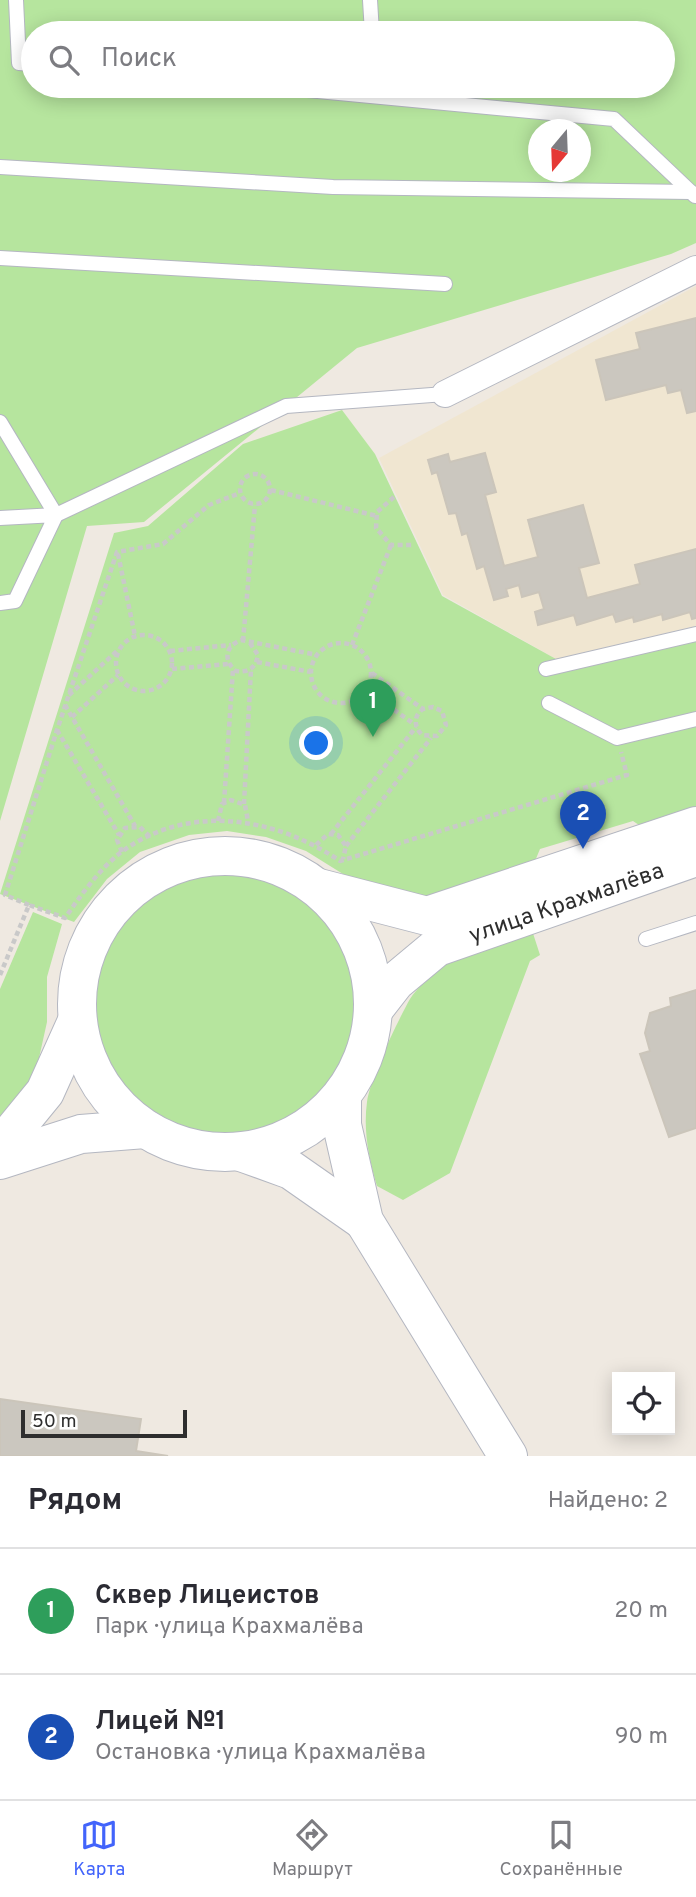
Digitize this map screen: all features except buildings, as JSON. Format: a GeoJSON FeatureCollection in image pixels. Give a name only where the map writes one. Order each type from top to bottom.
{"type":"FeatureCollection","features":[{"type":"Feature","properties":{"kind":"main road"},"geometry":{"type":"LineString","coordinates":[[374,1009],[432,931],[696,826]]}},
{"type":"Feature","properties":{"kind":"main road"},"geometry":{"type":"LineString","coordinates":[[364,1222],[291,1170],[241,1152],[191,1149],[145,1129],[119,1109],[99,1083],[85,1053],[77,1021],[78,979],[88,946],[104,916],[128,891],[156,872],[200,858],[223,855],[257,858],[290,869],[331,874],[432,931]]}},
{"type":"Feature","properties":{"kind":"main road","name":"улица Крахмалёва"},"geometry":{"type":"LineString","coordinates":[[432,931],[696,857]]}},
{"type":"Feature","properties":{"kind":"main road"},"geometry":{"type":"LineString","coordinates":[[241,1152],[284,1141],[315,1123],[342,1096],[365,1055],[374,1009],[365,952],[331,874]]}},
{"type":"Feature","properties":{"kind":"main road"},"geometry":{"type":"LineString","coordinates":[[0,1147],[45,1092],[77,1021]]}},
{"type":"Feature","properties":{"kind":"main road"},"geometry":{"type":"LineString","coordinates":[[342,1096],[342,1125],[364,1222],[508,1456]]}},
{"type":"Feature","properties":{"kind":"main road"},"geometry":{"type":"LineString","coordinates":[[0,1160],[81,1134],[145,1129]]}},
{"type":"Feature","properties":{"kind":"street"},"geometry":{"type":"LineString","coordinates":[[445,394],[696,269]]}},
{"type":"Feature","properties":{"kind":"lane"},"geometry":{"type":"LineString","coordinates":[[16,0],[21,63]]}},
{"type":"Feature","properties":{"kind":"lane"},"geometry":{"type":"LineString","coordinates":[[370,0],[371,21]]}},
{"type":"Feature","properties":{"kind":"lane"},"geometry":{"type":"LineString","coordinates":[[434,98],[614,119],[694,195]]}},
{"type":"Feature","properties":{"kind":"lane"},"geometry":{"type":"LineString","coordinates":[[0,167],[333,187],[694,195]]}},
{"type":"Feature","properties":{"kind":"lane"},"geometry":{"type":"LineString","coordinates":[[0,258],[445,284]]}},
{"type":"Feature","properties":{"kind":"lane"},"geometry":{"type":"LineString","coordinates":[[0,518],[56,515],[286,406],[445,394]]}},
{"type":"Feature","properties":{"kind":"lane"},"geometry":{"type":"LineString","coordinates":[[0,422],[56,515]]}},
{"type":"Feature","properties":{"kind":"lane"},"geometry":{"type":"LineString","coordinates":[[0,603],[15,601],[56,515]]}},
{"type":"Feature","properties":{"kind":"lane"},"geometry":{"type":"LineString","coordinates":[[546,669],[696,634]]}},
{"type":"Feature","properties":{"kind":"lane"},"geometry":{"type":"LineString","coordinates":[[550,703],[617,738],[696,719]]}},
{"type":"Feature","properties":{"kind":"lane"},"geometry":{"type":"LineString","coordinates":[[646,939],[696,923]]}},
{"type":"Feature","properties":{"kind":"path"},"geometry":{"type":"LineString","coordinates":[[256,474],[266,478],[271,490],[265,502],[255,505],[247,502],[240,493],[243,481],[256,474]]}},
{"type":"Feature","properties":{"kind":"path"},"geometry":{"type":"LineString","coordinates":[[271,490],[377,516]]}},
{"type":"Feature","properties":{"kind":"path"},"geometry":{"type":"LineString","coordinates":[[117,552],[163,544],[209,505],[240,493]]}},
{"type":"Feature","properties":{"kind":"path"},"geometry":{"type":"LineString","coordinates":[[394,497],[382,506],[377,516],[379,535],[391,545],[412,545]]}},
{"type":"Feature","properties":{"kind":"path"},"geometry":{"type":"LineString","coordinates":[[243,640],[255,505]]}},
{"type":"Feature","properties":{"kind":"path"},"geometry":{"type":"LineString","coordinates":[[352,645],[391,545]]}},
{"type":"Feature","properties":{"kind":"path"},"geometry":{"type":"LineString","coordinates":[[117,552],[135,636]]}},
{"type":"Feature","properties":{"kind":"path"},"geometry":{"type":"LineString","coordinates":[[117,552],[68,695],[5,895],[65,918],[87,887],[121,852],[187,825],[218,821],[248,821],[278,828],[316,845],[331,874]]}},
{"type":"Feature","properties":{"kind":"path"},"geometry":{"type":"LineString","coordinates":[[68,695],[135,636],[157,638],[170,651],[172,669],[162,685],[144,691],[126,685],[118,675],[115,660],[118,651]]}},
{"type":"Feature","properties":{"kind":"path"},"geometry":{"type":"LineString","coordinates":[[170,651],[231,645],[243,640],[317,655]]}},
{"type":"Feature","properties":{"kind":"path"},"geometry":{"type":"LineString","coordinates":[[248,821],[244,804],[251,669],[256,662],[257,650],[250,643]]}},
{"type":"Feature","properties":{"kind":"path"},"geometry":{"type":"LineString","coordinates":[[231,645],[227,653],[228,663],[241,672],[251,669]]}},
{"type":"Feature","properties":{"kind":"path"},"geometry":{"type":"LineString","coordinates":[[331,874],[346,846],[432,737],[444,730],[445,716],[438,708],[423,709],[372,674],[365,654],[352,645],[328,645],[317,655],[311,672],[314,688],[329,701],[348,703],[366,690],[372,674]]}},
{"type":"Feature","properties":{"kind":"path"},"geometry":{"type":"LineString","coordinates":[[256,662],[311,672]]}},
{"type":"Feature","properties":{"kind":"path"},"geometry":{"type":"LineString","coordinates":[[172,669],[228,663]]}},
{"type":"Feature","properties":{"kind":"path"},"geometry":{"type":"LineString","coordinates":[[218,821],[224,803],[233,669]]}},
{"type":"Feature","properties":{"kind":"path"},"geometry":{"type":"LineString","coordinates":[[72,717],[118,675]]}},
{"type":"Feature","properties":{"kind":"path"},"geometry":{"type":"LineString","coordinates":[[366,690],[416,726],[422,735],[432,737]]}},
{"type":"Feature","properties":{"kind":"path"},"geometry":{"type":"LineString","coordinates":[[65,705],[135,825],[150,838]]}},
{"type":"Feature","properties":{"kind":"path"},"geometry":{"type":"LineString","coordinates":[[316,845],[331,834],[416,726],[416,716],[423,709]]}},
{"type":"Feature","properties":{"kind":"path"},"geometry":{"type":"LineString","coordinates":[[57,730],[119,835],[121,852]]}},
{"type":"Feature","properties":{"kind":"path"},"geometry":{"type":"LineString","coordinates":[[331,874],[627,775],[617,738]]}},
{"type":"Feature","properties":{"kind":"path"},"geometry":{"type":"LineString","coordinates":[[224,803],[236,800],[244,804]]}},
{"type":"Feature","properties":{"kind":"path"},"geometry":{"type":"LineString","coordinates":[[119,835],[125,828],[135,825]]}},
{"type":"Feature","properties":{"kind":"path"},"geometry":{"type":"LineString","coordinates":[[331,834],[342,838],[346,846]]}},
{"type":"Feature","properties":{"kind":"path"},"geometry":{"type":"LineString","coordinates":[[0,975],[29,905]]}},
{"type":"Feature","properties":{"kind":"shaded area"},"geometry":{"type":"Polygon","coordinates":[[[696,286],[696,626],[556,659],[443,595],[379,458],[696,286]]]}},
{"type":"Feature","properties":{"kind":"green space"},"geometry":{"type":"Polygon","coordinates":[[[0,0],[696,0],[696,243],[671,254],[357,348],[144,522],[87,526],[0,821],[0,0]]]}},
{"type":"Feature","properties":{"kind":"green space"},"geometry":{"type":"Polygon","coordinates":[[[342,410],[375,454],[442,596],[556,659],[696,628],[696,815],[648,831],[633,821],[540,849],[530,873],[442,899],[359,884],[306,851],[266,837],[227,831],[189,835],[140,852],[107,879],[74,922],[0,894],[114,533],[148,526],[243,444],[342,410]]]}},
{"type":"Feature","properties":{"kind":"green space"},"geometry":{"type":"Polygon","coordinates":[[[225,869],[251,871],[276,879],[299,891],[319,908],[336,928],[348,951],[356,976],[356,1028],[348,1053],[336,1076],[319,1096],[299,1113],[276,1125],[251,1133],[225,1135],[199,1133],[174,1125],[151,1113],[131,1096],[114,1076],[102,1053],[94,1028],[92,1002],[94,976],[102,951],[114,928],[131,908],[151,891],[174,879],[199,871],[225,869]]]}},
{"type":"Feature","properties":{"kind":"green space"},"geometry":{"type":"Polygon","coordinates":[[[33,912],[62,924],[47,977],[47,1022],[39,1058],[26,1090],[0,1121],[0,989],[33,912]]]}},
{"type":"Feature","properties":{"kind":"green space"},"geometry":{"type":"Polygon","coordinates":[[[530,924],[540,955],[530,961],[450,1173],[403,1200],[377,1186],[366,1134],[369,1092],[392,1035],[413,995],[440,968],[472,948],[530,924]]]}},
{"type":"Feature","properties":{"kind":"place","name":"Сквер Лицеистов"},"geometry":{"type":"Point","coordinates":[373,737]}},
{"type":"Feature","properties":{"kind":"place","name":"Лицей №1"},"geometry":{"type":"Point","coordinates":[583,849]}}]}
